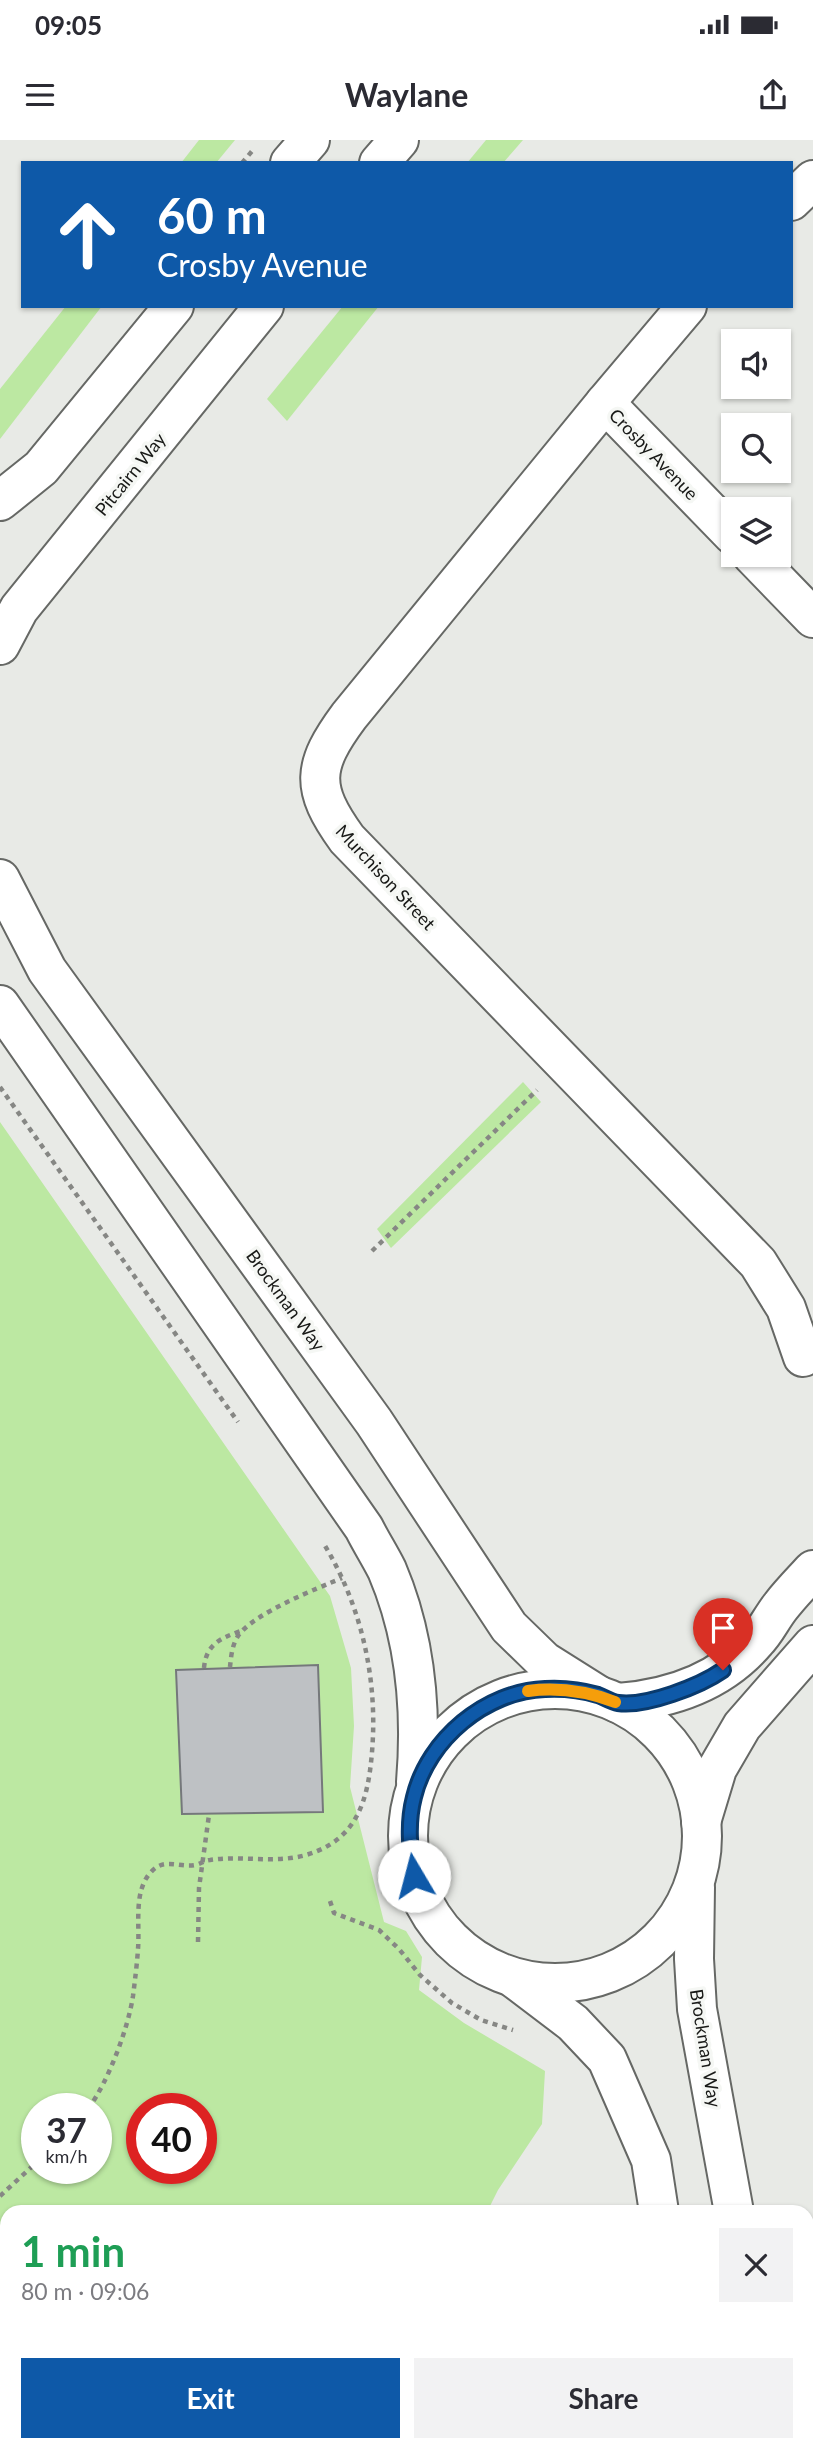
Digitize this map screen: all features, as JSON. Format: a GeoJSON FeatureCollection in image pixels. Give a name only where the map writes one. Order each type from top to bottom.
{"type":"FeatureCollection","features":[{"type":"Feature","properties":{"kind":"street"},"geometry":{"type":"LineString","coordinates":[[292,161],[310,140]]}},
{"type":"Feature","properties":{"kind":"street"},"geometry":{"type":"LineString","coordinates":[[381,161],[399,140]]}},
{"type":"Feature","properties":{"kind":"street"},"geometry":{"type":"LineString","coordinates":[[793,199],[813,180]]}},
{"type":"Feature","properties":{"kind":"street"},"geometry":{"type":"LineString","coordinates":[[0,501],[41,468],[172,308]]}},
{"type":"Feature","properties":{"kind":"street","name":"Pitcairn Way"},"geometry":{"type":"LineString","coordinates":[[0,645],[19,609],[262,308]]}},
{"type":"Feature","properties":{"kind":"street","name":"Murchison Street"},"geometry":{"type":"LineString","coordinates":[[685,308],[349,716],[325,753],[320,774],[321,794],[325,806],[347,839],[758,1263],[786,1308],[803,1357]]}},
{"type":"Feature","properties":{"kind":"street","name":"Crosby Avenue"},"geometry":{"type":"LineString","coordinates":[[605,403],[721,523]]}},
{"type":"Feature","properties":{"kind":"street"},"geometry":{"type":"LineString","coordinates":[[764,567],[813,618]]}},
{"type":"Feature","properties":{"kind":"street","name":"Brockman Way"},"geometry":{"type":"LineString","coordinates":[[0,880],[47,970],[374,1422],[509,1627],[544,1661],[647,1721],[670,1745],[694,1789],[701,1822]]}},
{"type":"Feature","properties":{"kind":"street"},"geometry":{"type":"LineString","coordinates":[[0,1005],[363,1528],[386,1569],[412,1651],[418,1693],[418,1756],[408,1835],[414,1876],[421,1895],[442,1931],[454,1943],[481,1964],[513,1978],[573,2023],[607,2059],[651,2160],[658,2205]]}},
{"type":"Feature","properties":{"kind":"street"},"geometry":{"type":"LineString","coordinates":[[414,1794],[438,1746],[463,1721],[493,1702],[527,1691],[545,1689],[580,1691],[608,1699],[638,1701],[683,1691],[718,1673],[737,1661],[757,1641],[781,1606],[813,1570]]}},
{"type":"Feature","properties":{"kind":"street"},"geometry":{"type":"LineString","coordinates":[[513,1978],[547,1984],[582,1982],[631,1963],[670,1928],[695,1882],[701,1852],[701,1822],[717,1769],[742,1726],[813,1645]]}},
{"type":"Feature","properties":{"kind":"street","name":"Brockman Way"},"geometry":{"type":"LineString","coordinates":[[695,1882],[694,1959],[697,2009],[733,2205]]}},
{"type":"Feature","properties":{"kind":"path"},"geometry":{"type":"LineString","coordinates":[[372,1251],[564,1064]]}},
{"type":"Feature","properties":{"kind":"path"},"geometry":{"type":"LineString","coordinates":[[0,1087],[241,1426]]}},
{"type":"Feature","properties":{"kind":"path"},"geometry":{"type":"LineString","coordinates":[[99,2093],[128,2021],[138,1947],[142,1888],[150,1872],[165,1863],[194,1866],[210,1860],[303,1856],[331,1844],[361,1811],[370,1778],[375,1722],[373,1699],[365,1646],[356,1615],[342,1578],[320,1538]]}},
{"type":"Feature","properties":{"kind":"path"},"geometry":{"type":"LineString","coordinates":[[204,1668],[212,1644],[242,1631],[296,1598],[342,1578]]}},
{"type":"Feature","properties":{"kind":"path"},"geometry":{"type":"LineString","coordinates":[[230,1667],[233,1646],[242,1631]]}},
{"type":"Feature","properties":{"kind":"path"},"geometry":{"type":"LineString","coordinates":[[198,1942],[201,1863],[209,1815]]}},
{"type":"Feature","properties":{"kind":"path"},"geometry":{"type":"LineString","coordinates":[[330,1901],[334,1913],[379,1930],[420,1975],[452,2003],[481,2020],[520,2034]]}},
{"type":"Feature","properties":{"kind":"path"},"geometry":{"type":"LineString","coordinates":[[0,2196],[21,2177]]}},
{"type":"Feature","properties":{"kind":"green space"},"geometry":{"type":"Polygon","coordinates":[[[199,140],[235,140],[218,161],[183,161],[199,140]]]}},
{"type":"Feature","properties":{"kind":"green space"},"geometry":{"type":"Polygon","coordinates":[[[486,140],[523,140],[505,161],[469,161],[486,140]]]}},
{"type":"Feature","properties":{"kind":"green space"},"geometry":{"type":"Polygon","coordinates":[[[64,308],[100,308],[0,439],[0,389],[64,308]]]}},
{"type":"Feature","properties":{"kind":"green space"},"geometry":{"type":"Polygon","coordinates":[[[341,308],[377,308],[287,421],[267,399],[341,308]]]}},
{"type":"Feature","properties":{"kind":"green space"},"geometry":{"type":"Polygon","coordinates":[[[523,1082],[541,1102],[391,1248],[377,1229],[523,1082]]]}},
{"type":"Feature","properties":{"kind":"green space"},"geometry":{"type":"Polygon","coordinates":[[[0,1122],[330,1596],[351,1668],[354,1726],[350,1787],[384,1922],[406,1931],[422,1957],[419,1990],[464,2023],[545,2071],[542,2124],[490,2205],[0,2205],[0,1122]]]}},
{"type":"Feature","properties":{"kind":"building"},"geometry":{"type":"Polygon","coordinates":[[[318,1665],[323,1812],[182,1814],[176,1670],[318,1665]]]}},
{"type":"Feature","properties":{"kind":"slow traffic"},"geometry":{"type":"LineString","coordinates":[[528,1691],[580,1691],[615,1702]]}},
{"type":"Feature","properties":{"kind":"route"},"geometry":{"type":"LineString","coordinates":[[414,1876],[408,1835],[414,1794],[438,1746],[463,1721],[493,1702],[527,1691],[580,1691],[618,1703],[638,1701],[683,1691],[709,1680],[723,1670]]}}]}
